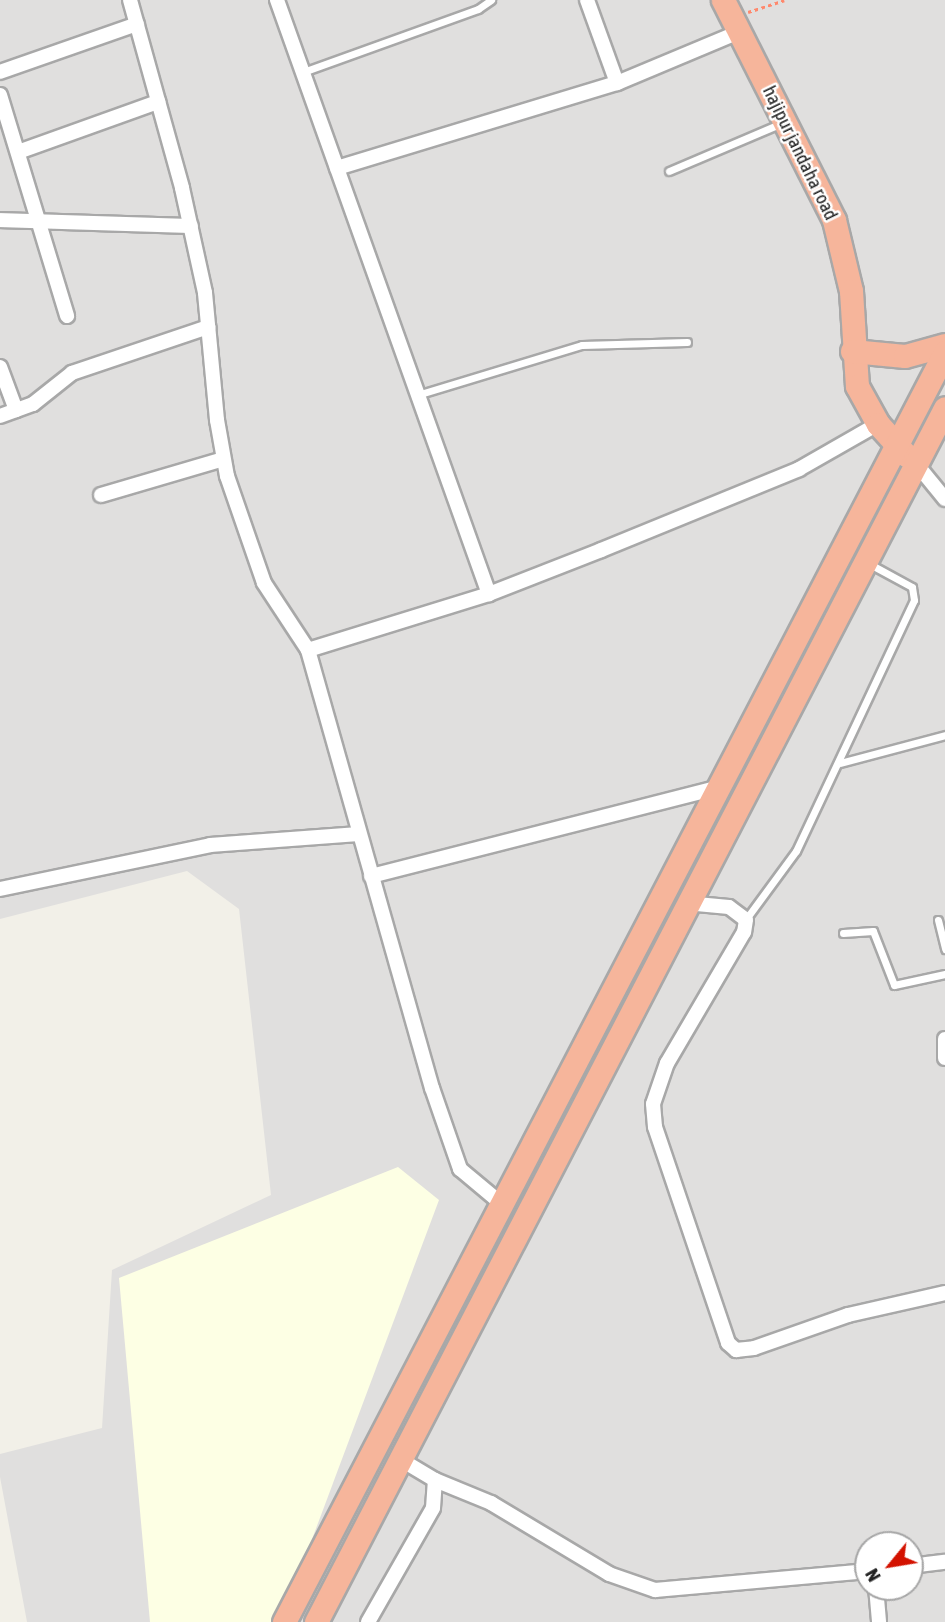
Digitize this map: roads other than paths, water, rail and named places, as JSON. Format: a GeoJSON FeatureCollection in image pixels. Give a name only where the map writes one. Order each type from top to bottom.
{"type":"FeatureCollection","features":[{"type":"Feature","properties":{"kind":"highway","name":"hajipur jandaha road"},"geometry":{"type":"LineString","coordinates":[[731,16],[834,220],[851,291],[852,351],[858,386],[878,424],[905,454]]}},
{"type":"Feature","properties":{"kind":"highway"},"geometry":{"type":"LineString","coordinates":[[852,351],[905,356],[945,345]]}},
{"type":"Feature","properties":{"kind":"highway"},"geometry":{"type":"LineString","coordinates":[[316,1622],[862,560],[945,352]]}},
{"type":"Feature","properties":{"kind":"highway"},"geometry":{"type":"LineString","coordinates":[[284,1622],[720,787],[905,454],[945,408]]}},
{"type":"Feature","properties":{"kind":"street"},"geometry":{"type":"LineString","coordinates":[[130,0],[191,226],[208,327],[223,459],[253,559],[308,650],[371,876],[460,1169],[503,1205]]}},
{"type":"Feature","properties":{"kind":"street"},"geometry":{"type":"LineString","coordinates":[[277,0],[489,594]]}},
{"type":"Feature","properties":{"kind":"street"},"geometry":{"type":"LineString","coordinates":[[587,0],[617,83]]}},
{"type":"Feature","properties":{"kind":"street"},"geometry":{"type":"LineString","coordinates":[[337,168],[617,83],[731,16]]}},
{"type":"Feature","properties":{"kind":"street"},"geometry":{"type":"LineString","coordinates":[[0,72],[137,24]]}},
{"type":"Feature","properties":{"kind":"street"},"geometry":{"type":"LineString","coordinates":[[0,95],[67,316]]}},
{"type":"Feature","properties":{"kind":"street"},"geometry":{"type":"LineString","coordinates":[[18,152],[158,102]]}},
{"type":"Feature","properties":{"kind":"street"},"geometry":{"type":"LineString","coordinates":[[0,220],[41,224],[191,226]]}},
{"type":"Feature","properties":{"kind":"street"},"geometry":{"type":"LineString","coordinates":[[0,416],[33,404],[72,373],[208,327]]}},
{"type":"Feature","properties":{"kind":"street"},"geometry":{"type":"LineString","coordinates":[[0,367],[16,410]]}},
{"type":"Feature","properties":{"kind":"street"},"geometry":{"type":"LineString","coordinates":[[308,650],[489,594],[799,469],[878,424]]}},
{"type":"Feature","properties":{"kind":"street"},"geometry":{"type":"LineString","coordinates":[[905,454],[945,499]]}},
{"type":"Feature","properties":{"kind":"street"},"geometry":{"type":"LineString","coordinates":[[101,495],[223,459]]}},
{"type":"Feature","properties":{"kind":"street"},"geometry":{"type":"LineString","coordinates":[[371,876],[720,787]]}},
{"type":"Feature","properties":{"kind":"street"},"geometry":{"type":"LineString","coordinates":[[0,889],[210,845],[359,834]]}},
{"type":"Feature","properties":{"kind":"street"},"geometry":{"type":"LineString","coordinates":[[686,903],[729,907],[746,920],[744,932],[667,1063],[653,1104],[655,1128],[728,1343],[736,1350],[754,1348],[848,1315],[945,1293]]}},
{"type":"Feature","properties":{"kind":"street"},"geometry":{"type":"LineString","coordinates":[[945,1039],[945,1058]]}},
{"type":"Feature","properties":{"kind":"street"},"geometry":{"type":"LineString","coordinates":[[400,1458],[435,1480],[491,1503],[609,1574],[656,1590],[854,1572]]}},
{"type":"Feature","properties":{"kind":"street"},"geometry":{"type":"LineString","coordinates":[[368,1622],[433,1508],[435,1480]]}},
{"type":"Feature","properties":{"kind":"street"},"geometry":{"type":"LineString","coordinates":[[924,1564],[945,1562]]}},
{"type":"Feature","properties":{"kind":"street"},"geometry":{"type":"LineString","coordinates":[[877,1601],[879,1622]]}},
{"type":"Feature","properties":{"kind":"lane"},"geometry":{"type":"LineString","coordinates":[[303,72],[478,9],[491,0]]}},
{"type":"Feature","properties":{"kind":"lane"},"geometry":{"type":"LineString","coordinates":[[669,171],[786,121]]}},
{"type":"Feature","properties":{"kind":"lane"},"geometry":{"type":"LineString","coordinates":[[417,396],[582,345],[687,342]]}},
{"type":"Feature","properties":{"kind":"lane"},"geometry":{"type":"LineString","coordinates":[[746,920],[796,851],[840,763],[915,594],[903,581],[862,560]]}},
{"type":"Feature","properties":{"kind":"lane"},"geometry":{"type":"LineString","coordinates":[[840,763],[945,735]]}},
{"type":"Feature","properties":{"kind":"lane"},"geometry":{"type":"LineString","coordinates":[[937,920],[945,948]]}},
{"type":"Feature","properties":{"kind":"lane"},"geometry":{"type":"LineString","coordinates":[[843,933],[873,931],[894,985],[945,974]]}}]}
